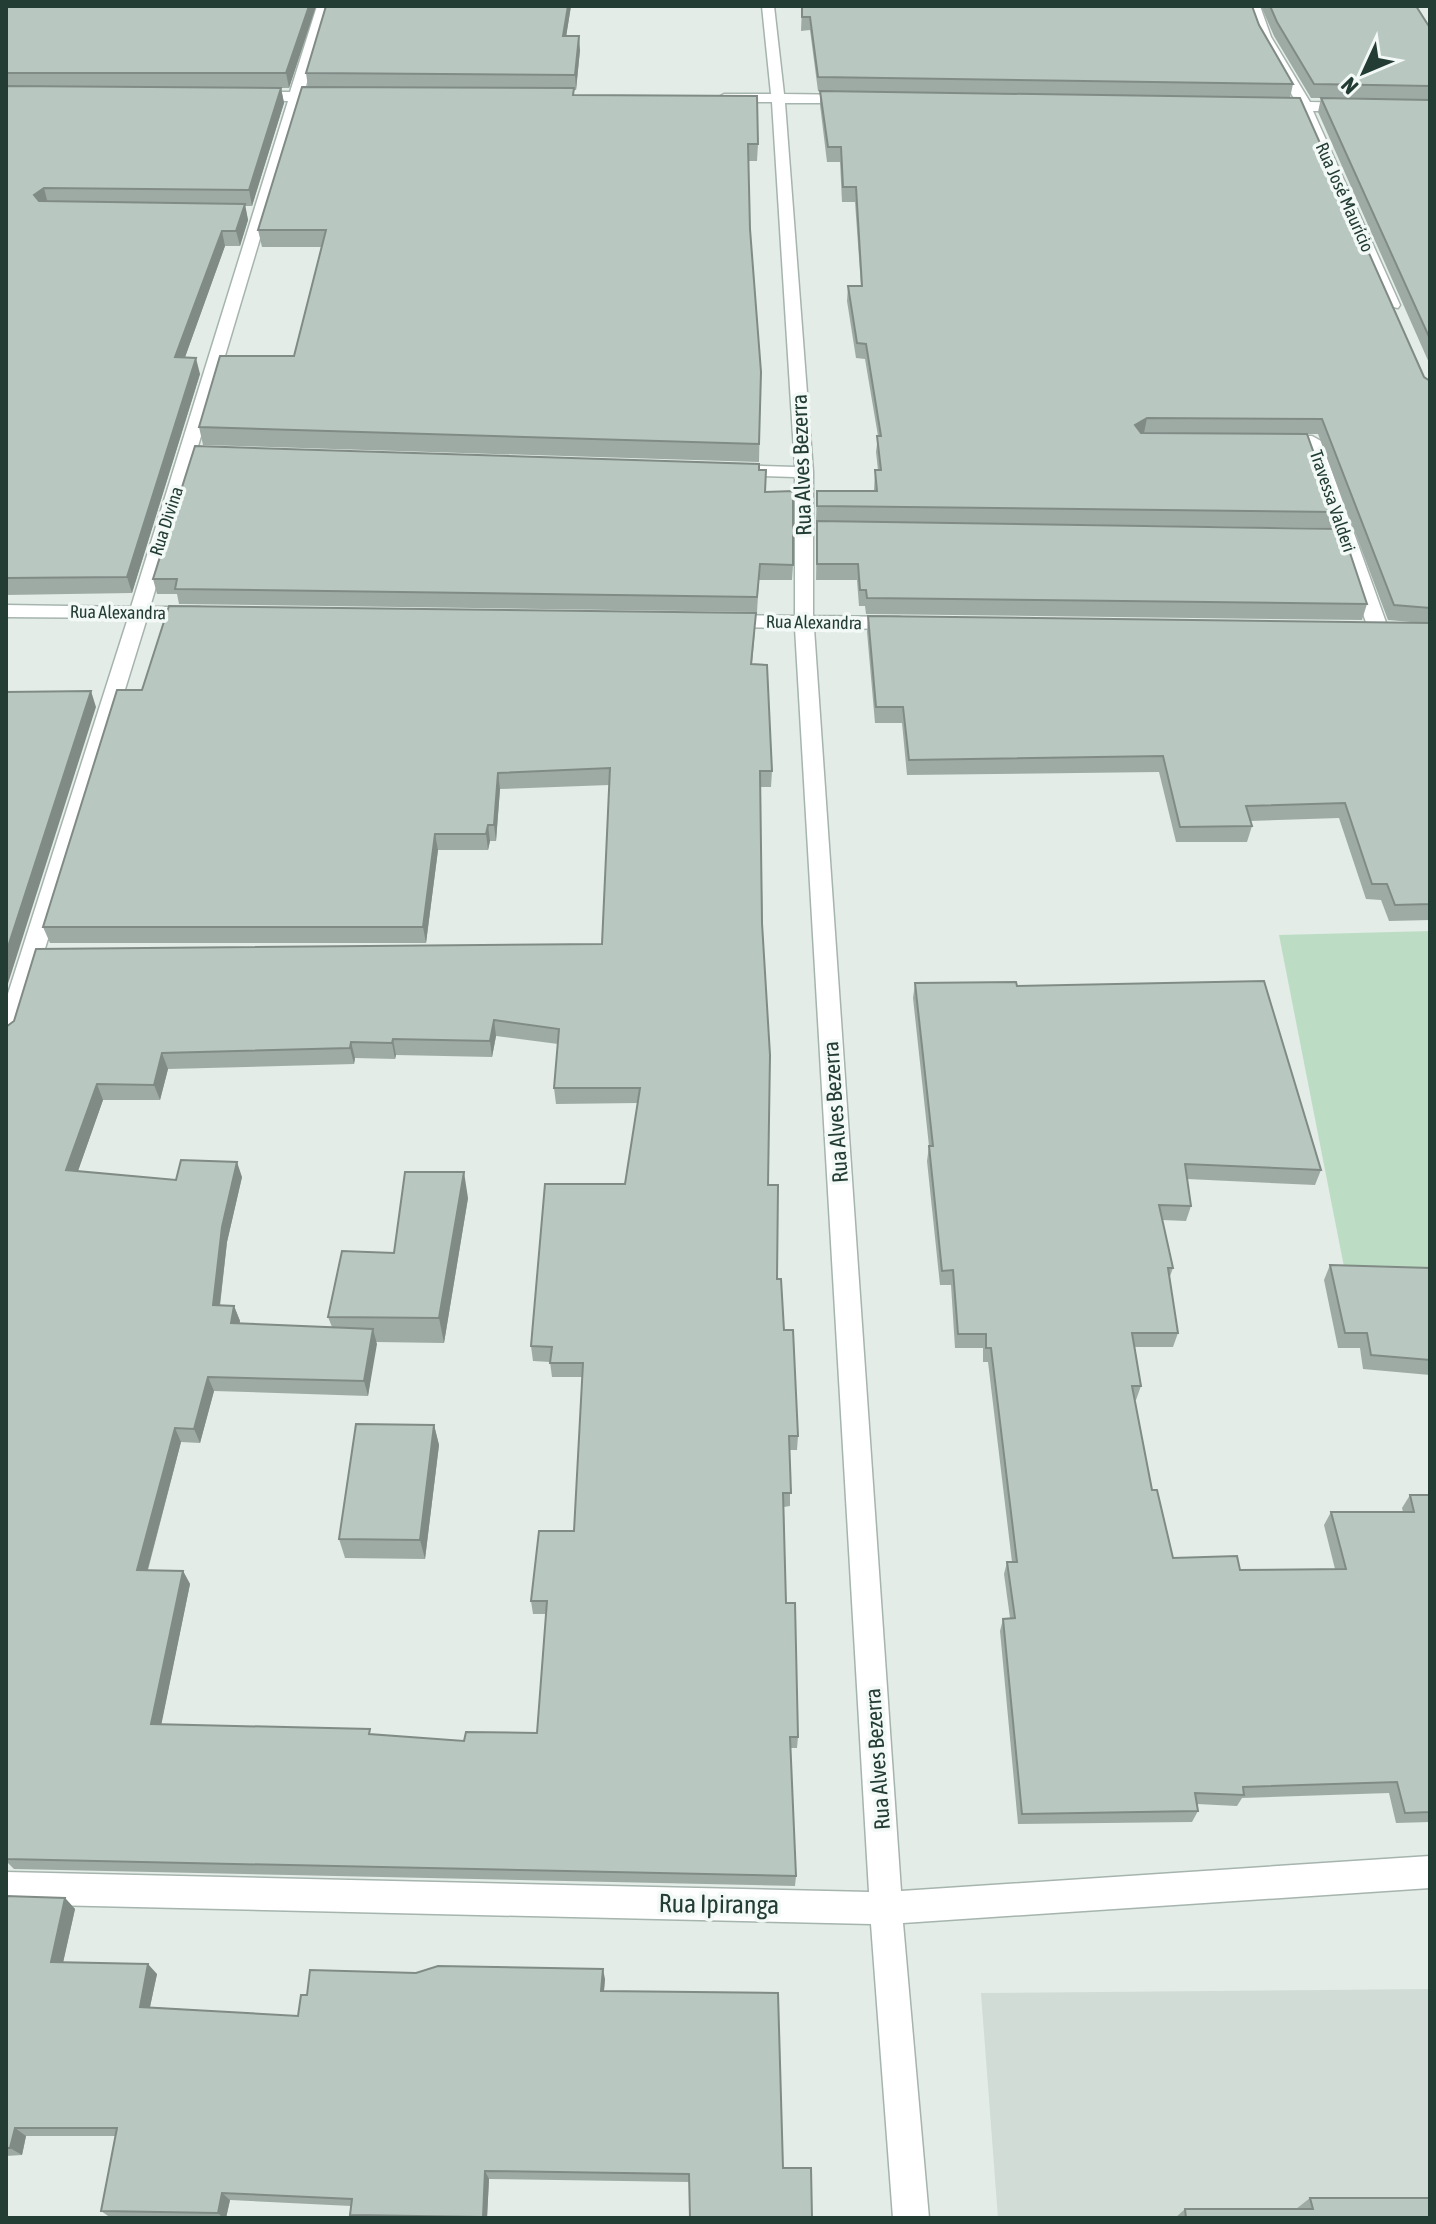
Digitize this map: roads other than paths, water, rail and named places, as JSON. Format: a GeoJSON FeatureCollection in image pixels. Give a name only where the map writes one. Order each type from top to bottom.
{"type":"FeatureCollection","features":[{"type":"Feature","properties":{"kind":"street","name":"Rua Divina"},"geometry":{"type":"LineString","coordinates":[[6,1036],[136,612],[197,453],[254,213],[296,97],[323,6]]}},
{"type":"Feature","properties":{"kind":"street","name":"Rua Alves Bezerra"},"geometry":{"type":"LineString","coordinates":[[768,6],[778,98],[804,472],[812,529],[804,622],[886,1908],[911,2218]]}},
{"type":"Feature","properties":{"kind":"street","name":"Rua José Maurício"},"geometry":{"type":"LineString","coordinates":[[1254,6],[1265,37],[1305,107],[1399,320]]}},
{"type":"Feature","properties":{"kind":"street"},"geometry":{"type":"LineString","coordinates":[[235,96],[343,97]]}},
{"type":"Feature","properties":{"kind":"street"},"geometry":{"type":"LineString","coordinates":[[716,98],[874,99]]}},
{"type":"Feature","properties":{"kind":"street"},"geometry":{"type":"LineString","coordinates":[[1257,106],[1367,107]]}},
{"type":"Feature","properties":{"kind":"street","name":"Travessa Valderi"},"geometry":{"type":"LineString","coordinates":[[1251,441],[1312,441],[1337,536],[1370,628],[1404,629]]}},
{"type":"Feature","properties":{"kind":"street"},"geometry":{"type":"LineString","coordinates":[[709,469],[804,472]]}},
{"type":"Feature","properties":{"kind":"street","name":"Rua Alexandra"},"geometry":{"type":"LineString","coordinates":[[6,611],[216,613]]}},
{"type":"Feature","properties":{"kind":"street","name":"Rua Alexandra"},"geometry":{"type":"LineString","coordinates":[[708,620],[915,623]]}},
{"type":"Feature","properties":{"kind":"street"},"geometry":{"type":"LineString","coordinates":[[31,954],[61,954]]}},
{"type":"Feature","properties":{"kind":"street","name":"Rua Ipiranga"},"geometry":{"type":"LineString","coordinates":[[6,1888],[886,1908],[1430,1872]]}}]}
